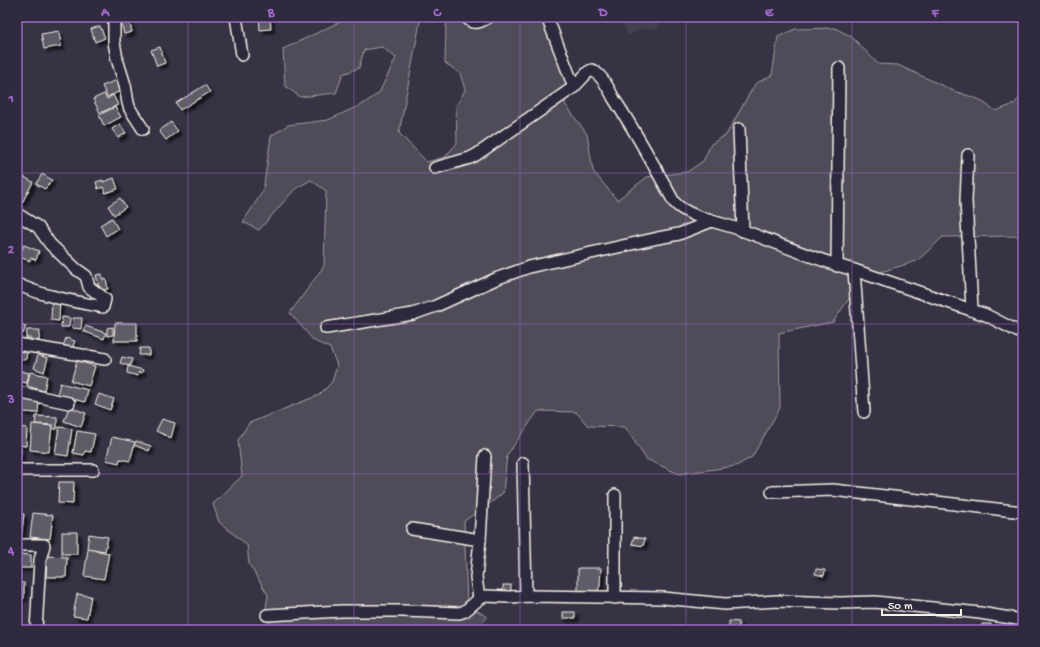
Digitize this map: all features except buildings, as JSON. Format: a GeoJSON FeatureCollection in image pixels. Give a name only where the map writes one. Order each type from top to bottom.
{"type":"FeatureCollection","features":[{"type":"Feature","properties":{"kind":"street"},"geometry":{"type":"LineString","coordinates":[[114,17],[114,42],[117,59],[125,84],[128,103],[130,109],[143,129]]}},
{"type":"Feature","properties":{"kind":"street"},"geometry":{"type":"LineString","coordinates":[[236,17],[242,55]]}},
{"type":"Feature","properties":{"kind":"street"},"geometry":{"type":"LineString","coordinates":[[466,17],[471,22],[476,22],[490,17]]}},
{"type":"Feature","properties":{"kind":"street"},"geometry":{"type":"LineString","coordinates":[[547,17],[574,87]]}},
{"type":"Feature","properties":{"kind":"street"},"geometry":{"type":"LineString","coordinates":[[837,266],[839,68]]}},
{"type":"Feature","properties":{"kind":"street"},"geometry":{"type":"LineString","coordinates":[[435,168],[476,156],[574,87],[588,72],[592,70],[597,72],[604,82],[633,129],[674,202],[679,208],[689,213],[744,231],[837,266],[854,270],[986,315],[1023,334]]}},
{"type":"Feature","properties":{"kind":"street"},"geometry":{"type":"LineString","coordinates":[[739,129],[744,231]]}},
{"type":"Feature","properties":{"kind":"street"},"geometry":{"type":"LineString","coordinates":[[968,155],[966,201],[972,310]]}},
{"type":"Feature","properties":{"kind":"street"},"geometry":{"type":"LineString","coordinates":[[17,214],[38,227],[50,244],[76,270],[86,276],[89,287],[105,299],[103,307],[29,290],[17,284]]}},
{"type":"Feature","properties":{"kind":"street"},"geometry":{"type":"LineString","coordinates":[[326,328],[413,314],[436,306],[498,278],[529,267],[678,234],[712,221]]}},
{"type":"Feature","properties":{"kind":"street"},"geometry":{"type":"LineString","coordinates":[[854,270],[864,412]]}},
{"type":"Feature","properties":{"kind":"street"},"geometry":{"type":"LineString","coordinates":[[17,344],[105,359]]}},
{"type":"Feature","properties":{"kind":"street"},"geometry":{"type":"LineString","coordinates":[[17,392],[69,403]]}},
{"type":"Feature","properties":{"kind":"street"},"geometry":{"type":"LineString","coordinates":[[479,599],[476,577],[480,540],[485,456]]}},
{"type":"Feature","properties":{"kind":"street"},"geometry":{"type":"LineString","coordinates":[[523,463],[526,596]]}},
{"type":"Feature","properties":{"kind":"street"},"geometry":{"type":"LineString","coordinates":[[17,470],[93,470]]}},
{"type":"Feature","properties":{"kind":"street"},"geometry":{"type":"LineString","coordinates":[[772,492],[833,490],[1023,512]]}},
{"type":"Feature","properties":{"kind":"street"},"geometry":{"type":"LineString","coordinates":[[615,495],[615,598]]}},
{"type":"Feature","properties":{"kind":"street"},"geometry":{"type":"LineString","coordinates":[[412,529],[480,540]]}},
{"type":"Feature","properties":{"kind":"street"},"geometry":{"type":"LineString","coordinates":[[17,545],[44,545],[40,560],[36,630]]}},
{"type":"Feature","properties":{"kind":"street"},"geometry":{"type":"LineString","coordinates":[[267,615],[342,611],[459,613],[465,611],[485,596],[508,598],[526,596],[663,598],[724,604],[777,601],[875,602],[980,613],[1023,620]]}},
{"type":"Feature","properties":{"kind":"shaded area"},"geometry":{"type":"Polygon","coordinates":[[[350,17],[421,17],[399,133],[427,162],[445,157],[457,143],[456,106],[465,90],[460,73],[445,63],[446,27],[448,17],[541,17],[571,67],[565,104],[587,134],[593,171],[617,200],[647,177],[687,172],[703,161],[711,144],[726,135],[755,84],[772,75],[778,37],[795,29],[835,28],[852,37],[878,64],[898,65],[954,91],[978,99],[996,111],[1014,104],[1023,94],[1023,236],[943,237],[917,261],[864,277],[833,322],[779,333],[780,408],[752,457],[736,466],[679,474],[646,459],[625,427],[588,426],[576,412],[538,411],[507,455],[503,493],[464,521],[467,604],[487,617],[477,630],[273,630],[265,614],[268,595],[249,564],[247,545],[219,522],[213,504],[242,476],[238,440],[249,423],[319,395],[332,382],[337,365],[330,348],[314,341],[290,313],[324,266],[326,191],[311,180],[295,189],[259,230],[243,222],[263,191],[271,136],[288,125],[328,120],[363,104],[379,93],[396,58],[382,47],[364,50],[359,68],[343,74],[336,93],[300,97],[285,86],[283,49],[350,17]]]}},
{"type":"Feature","properties":{"kind":"shaded area"},"geometry":{"type":"Polygon","coordinates":[[[621,17],[669,17],[660,20],[658,29],[642,29],[628,36],[621,17]]]}}]}
